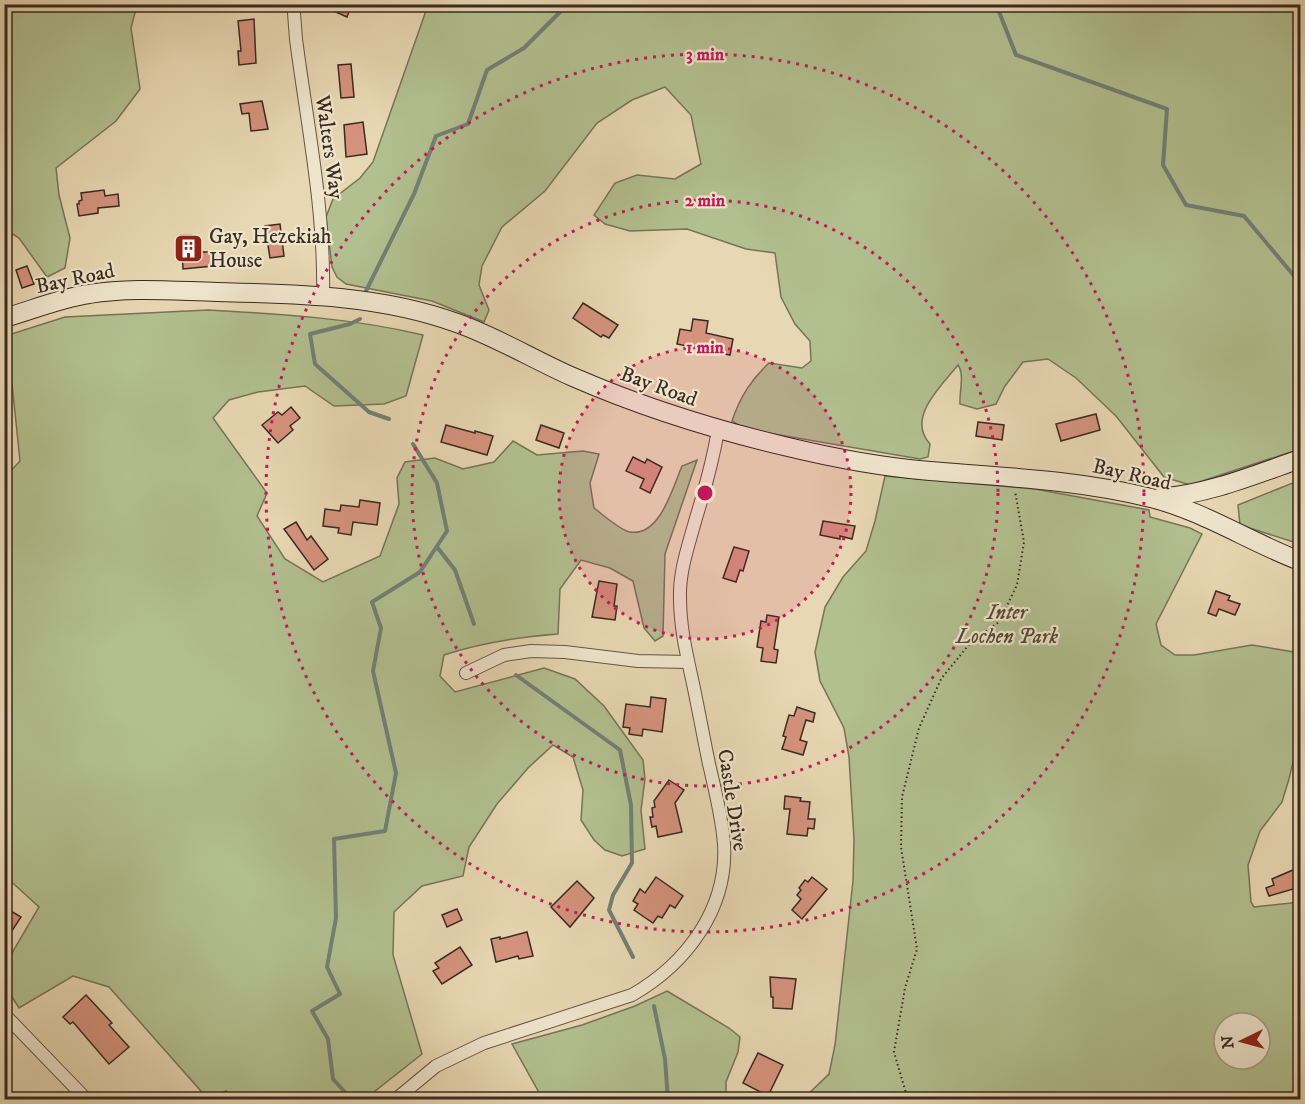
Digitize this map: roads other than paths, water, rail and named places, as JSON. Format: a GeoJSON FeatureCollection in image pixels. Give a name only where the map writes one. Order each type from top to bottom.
{"type":"FeatureCollection","features":[{"type":"Feature","properties":{"kind":"main road","name":"Bay Road"},"geometry":{"type":"LineString","coordinates":[[4,318],[84,294],[122,290],[354,299],[456,323],[634,403],[718,430],[847,461],[927,471],[1013,477],[1092,486],[1154,499],[1198,515],[1300,561]]}},
{"type":"Feature","properties":{"kind":"main road"},"geometry":{"type":"LineString","coordinates":[[1154,499],[1205,492],[1300,459]]}},
{"type":"Feature","properties":{"kind":"street","name":"Walters Way"},"geometry":{"type":"LineString","coordinates":[[296,4],[294,13],[296,39],[324,260],[323,296]]}},
{"type":"Feature","properties":{"kind":"street","name":"Castle Drive"},"geometry":{"type":"LineString","coordinates":[[395,1100],[436,1066],[484,1043],[632,994],[676,963],[700,933],[716,900],[724,845],[717,799],[688,662],[681,620],[680,587],[687,548],[712,463],[718,430]]}},
{"type":"Feature","properties":{"kind":"street"},"geometry":{"type":"LineString","coordinates":[[466,673],[504,655],[531,651],[565,651],[638,661],[688,662]]}},
{"type":"Feature","properties":{"kind":"street"},"geometry":{"type":"LineString","coordinates":[[4,1014],[87,1100]]}},
{"type":"Feature","properties":{"kind":"waterway"},"geometry":{"type":"LineString","coordinates":[[365,293],[414,194],[436,136],[468,124],[487,70],[524,48],[568,4]]}},
{"type":"Feature","properties":{"kind":"waterway"},"geometry":{"type":"LineString","coordinates":[[996,4],[1016,55],[1167,109],[1163,165],[1186,205],[1244,216],[1300,283]]}},
{"type":"Feature","properties":{"kind":"waterway"},"geometry":{"type":"LineString","coordinates":[[360,319],[350,324],[310,334],[315,364],[369,412],[389,419]]}},
{"type":"Feature","properties":{"kind":"waterway"},"geometry":{"type":"LineString","coordinates":[[352,1100],[333,1079],[328,1039],[312,1011],[340,994],[327,967],[336,918],[334,839],[385,831],[396,773],[373,671],[381,628],[372,602],[420,572],[447,531],[437,483],[413,444]]}},
{"type":"Feature","properties":{"kind":"waterway"},"geometry":{"type":"LineString","coordinates":[[437,547],[455,570],[474,624]]}},
{"type":"Feature","properties":{"kind":"waterway"},"geometry":{"type":"LineString","coordinates":[[516,675],[620,750],[631,805],[632,863],[613,895],[609,910],[633,957]]}},
{"type":"Feature","properties":{"kind":"waterway"},"geometry":{"type":"LineString","coordinates":[[654,1006],[665,1059],[668,1100]]}},
{"type":"Feature","properties":{"kind":"place","name":"Gay, Hezekiah House"},"geometry":{"type":"Point","coordinates":[188,248]}},
{"type":"Feature","properties":{"kind":"park label","name":"Inter Lochen Park"},"geometry":{"type":"Point","coordinates":[1007,624]}}]}
